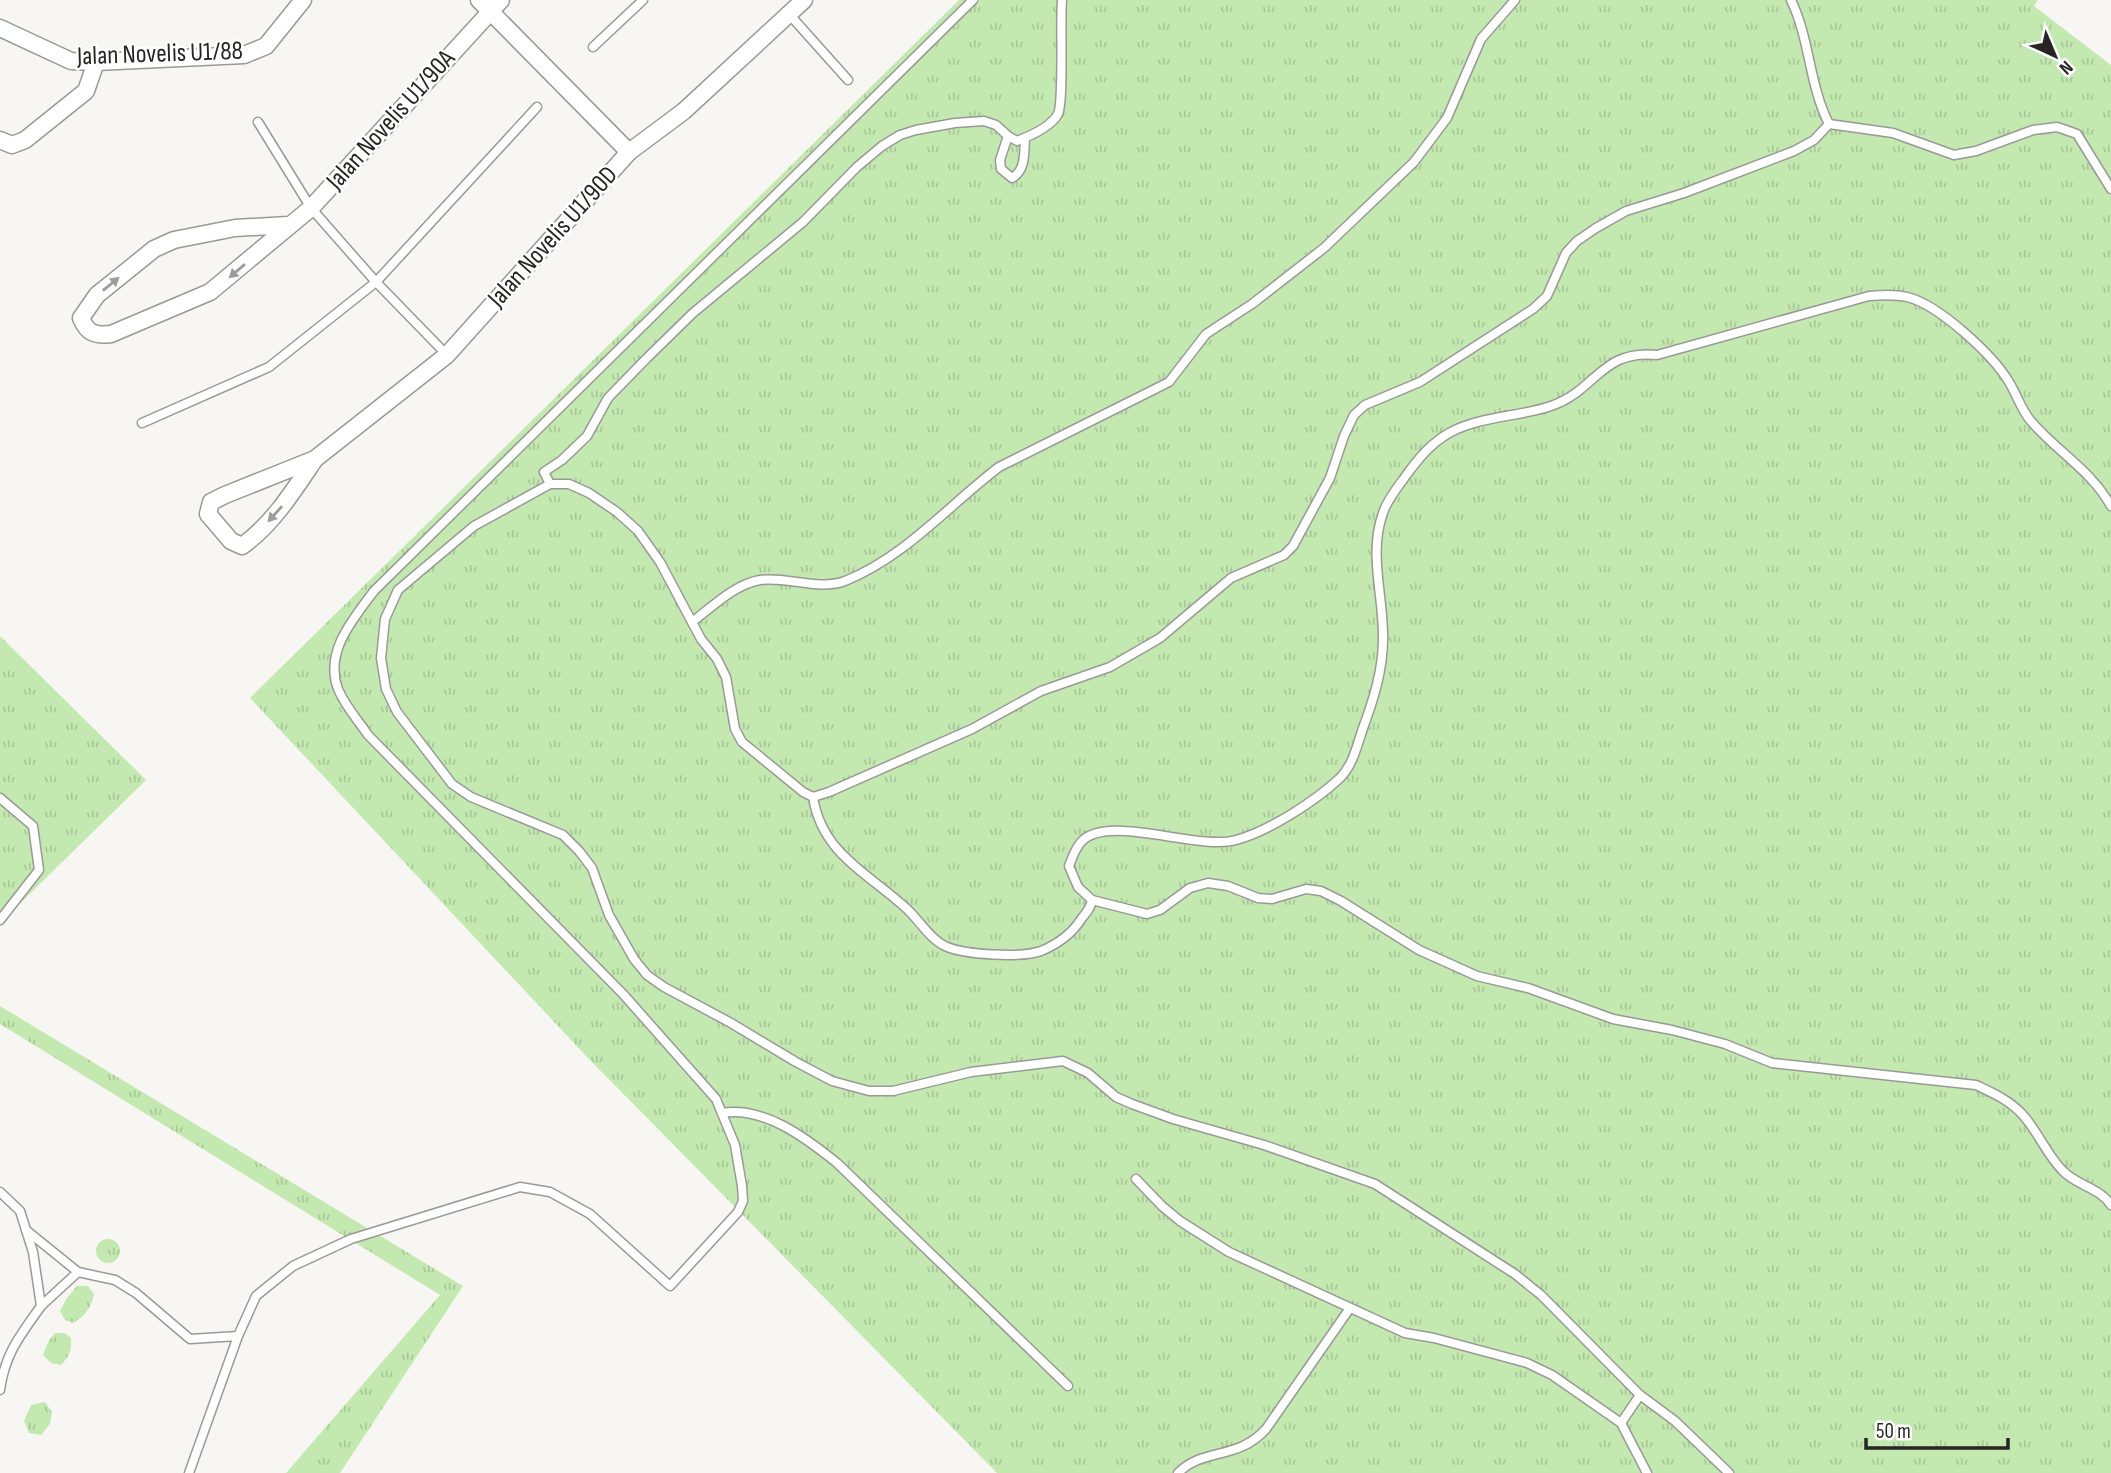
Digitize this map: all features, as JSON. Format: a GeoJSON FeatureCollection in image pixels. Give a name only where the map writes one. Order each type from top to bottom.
{"type":"FeatureCollection","features":[{"type":"Feature","properties":{"kind":"street","name":"Jalan Novelis U1/88"},"geometry":{"type":"LineString","coordinates":[[0,28],[71,61],[244,55],[266,46],[303,0]]}},
{"type":"Feature","properties":{"kind":"street"},"geometry":{"type":"LineString","coordinates":[[629,152],[684,111],[804,0]]}},
{"type":"Feature","properties":{"kind":"street","name":"Jalan Novelis U1/90D"},"geometry":{"type":"LineString","coordinates":[[315,459],[286,502],[254,537],[242,546],[231,541],[208,514],[211,502],[315,459],[447,355],[629,152],[490,4]]}},
{"type":"Feature","properties":{"kind":"street","name":"Jalan Novelis U1/90A"},"geometry":{"type":"LineString","coordinates":[[288,225],[235,228],[174,240],[154,249],[97,295],[81,318],[86,329],[98,336],[111,334],[211,292],[311,208],[490,4]]}},
{"type":"Feature","properties":{"kind":"street"},"geometry":{"type":"LineString","coordinates":[[0,140],[12,145],[25,140],[86,91],[96,62]]}},
{"type":"Feature","properties":{"kind":"lane"},"geometry":{"type":"LineString","coordinates":[[593,47],[643,0]]}},
{"type":"Feature","properties":{"kind":"lane"},"geometry":{"type":"LineString","coordinates":[[189,1473],[238,1336],[256,1296],[293,1266],[351,1239],[520,1187],[550,1192],[590,1214],[670,1286],[738,1212],[743,1201],[735,1145],[716,1099],[623,994],[368,735],[338,688],[334,671],[338,648],[345,628],[374,591],[972,0]]}},
{"type":"Feature","properties":{"kind":"lane"},"geometry":{"type":"LineString","coordinates":[[550,484],[544,472],[562,460],[587,436],[608,398],[639,366],[693,313],[803,222],[857,167],[882,146],[900,135],[955,123],[991,123],[1017,141],[1038,131],[1058,114],[1061,104],[1062,0]]}},
{"type":"Feature","properties":{"kind":"lane"},"geometry":{"type":"LineString","coordinates":[[692,622],[726,597],[759,580],[834,584],[847,580],[923,533],[976,484],[999,467],[1169,382],[1206,334],[1252,304],[1324,248],[1414,162],[1447,118],[1481,39],[1516,0]]}},
{"type":"Feature","properties":{"kind":"lane"},"geometry":{"type":"LineString","coordinates":[[1791,0],[1814,84],[1829,124]]}},
{"type":"Feature","properties":{"kind":"lane"},"geometry":{"type":"LineString","coordinates":[[789,14],[848,80]]}},
{"type":"Feature","properties":{"kind":"lane"},"geometry":{"type":"LineString","coordinates":[[142,423],[269,367],[376,282],[537,107]]}},
{"type":"Feature","properties":{"kind":"lane"},"geometry":{"type":"LineString","coordinates":[[258,122],[311,208],[376,282],[447,355]]}},
{"type":"Feature","properties":{"kind":"lane"},"geometry":{"type":"LineString","coordinates":[[813,797],[972,729],[1041,691],[1110,667],[1160,638],[1198,609],[1231,578],[1284,555],[1293,546],[1330,478],[1343,436],[1354,415],[1365,405],[1420,382],[1533,309],[1547,296],[1566,253],[1577,241],[1626,211],[1684,194],[1794,151],[1814,140],[1829,124]]}},
{"type":"Feature","properties":{"kind":"lane"},"geometry":{"type":"LineString","coordinates":[[1829,124],[1893,133],[1954,155],[1976,151],[2033,130],[2057,127],[2077,134],[2111,189]]}},
{"type":"Feature","properties":{"kind":"lane"},"geometry":{"type":"LineString","coordinates":[[1008,136],[1000,160],[1001,170],[1012,178],[1023,167],[1025,138]]}},
{"type":"Feature","properties":{"kind":"lane"},"geometry":{"type":"LineString","coordinates":[[2111,506],[2091,476],[2032,422],[2009,382],[1969,336],[1942,316],[1910,298],[1888,294],[1870,296],[1657,355],[1639,353],[1625,356],[1604,369],[1572,396],[1552,406],[1465,426],[1450,433],[1420,456],[1395,491],[1383,511],[1376,541],[1383,638],[1381,667],[1373,702],[1351,763],[1341,777],[1311,800],[1266,828],[1234,841],[1194,842],[1140,832],[1103,832],[1082,841],[1069,866],[1078,887],[1091,900],[1147,914],[1160,911],[1190,888],[1208,883],[1258,898],[1272,899],[1306,889],[1321,891],[1419,950],[1477,976],[1528,988],[1613,1019],[1672,1030],[1725,1044],[1772,1063],[1976,1085],[2012,1104],[2024,1115],[2064,1174],[2090,1188],[2111,1205]]}},
{"type":"Feature","properties":{"kind":"lane"},"geometry":{"type":"LineString","coordinates":[[1091,900],[1091,906],[1074,930],[1058,943],[1038,952],[981,955],[944,946],[901,903],[838,853],[820,821],[813,797],[783,778],[742,742],[735,729],[726,677],[717,659],[701,639],[660,562],[638,531],[617,512],[589,493],[569,484],[550,484],[474,526],[398,590],[385,620],[381,658],[386,689],[397,712],[452,784],[471,797],[564,835],[579,850],[592,868],[609,915],[634,959],[646,975],[664,987],[832,1081],[869,1091],[893,1091],[971,1072],[1063,1061],[1088,1073],[1116,1097],[1132,1104],[1173,1119],[1264,1145],[1375,1184],[1533,1288],[1640,1395],[1675,1421],[1729,1473]]}},
{"type":"Feature","properties":{"kind":"lane"},"geometry":{"type":"LineString","coordinates":[[0,799],[33,826],[39,870],[0,920]]}},
{"type":"Feature","properties":{"kind":"lane"},"geometry":{"type":"LineString","coordinates":[[722,1112],[750,1112],[810,1141],[846,1172],[1068,1386]]}},
{"type":"Feature","properties":{"kind":"lane"},"geometry":{"type":"LineString","coordinates":[[1136,1179],[1180,1221],[1229,1252],[1405,1334],[1434,1338],[1527,1363],[1552,1375],[1586,1396],[1621,1423],[1647,1473]]}},
{"type":"Feature","properties":{"kind":"lane"},"geometry":{"type":"LineString","coordinates":[[0,1192],[20,1211],[33,1252],[41,1306]]}},
{"type":"Feature","properties":{"kind":"lane"},"geometry":{"type":"LineString","coordinates":[[26,1230],[78,1272],[115,1280],[136,1293],[190,1339],[238,1336]]}},
{"type":"Feature","properties":{"kind":"lane"},"geometry":{"type":"LineString","coordinates":[[0,1390],[4,1365],[20,1335],[41,1306],[78,1272]]}},
{"type":"Feature","properties":{"kind":"lane"},"geometry":{"type":"LineString","coordinates":[[1178,1473],[1196,1460],[1230,1453],[1256,1440],[1350,1308]]}},
{"type":"Feature","properties":{"kind":"lane"},"geometry":{"type":"LineString","coordinates":[[1621,1423],[1640,1395]]}},
{"type":"Feature","properties":{"kind":"green space"},"geometry":{"type":"Polygon","coordinates":[[[959,0],[2038,0],[2034,6],[2111,65],[2111,1473],[997,1473],[588,1058],[250,698],[959,0]]]}},
{"type":"Feature","properties":{"kind":"green space"},"geometry":{"type":"Polygon","coordinates":[[[0,636],[146,780],[0,923],[0,636]]]}},
{"type":"Feature","properties":{"kind":"green space"},"geometry":{"type":"Polygon","coordinates":[[[0,1006],[463,1286],[340,1473],[286,1473],[440,1295],[0,1024],[0,1006]]]}},
{"type":"Feature","properties":{"kind":"green space"},"geometry":{"type":"Polygon","coordinates":[[[108,1239],[119,1246],[120,1251],[113,1262],[108,1263],[97,1256],[96,1251],[103,1240],[108,1239]]]}},
{"type":"Feature","properties":{"kind":"green space"},"geometry":{"type":"Polygon","coordinates":[[[77,1286],[88,1286],[94,1294],[87,1311],[73,1323],[65,1320],[60,1311],[77,1286]]]}},
{"type":"Feature","properties":{"kind":"green space"},"geometry":{"type":"Polygon","coordinates":[[[55,1333],[64,1333],[71,1338],[69,1353],[61,1365],[51,1363],[43,1355],[55,1333]]]}},
{"type":"Feature","properties":{"kind":"green space"},"geometry":{"type":"Polygon","coordinates":[[[45,1402],[52,1412],[50,1424],[41,1435],[29,1433],[24,1421],[31,1405],[45,1402]]]}}]}
